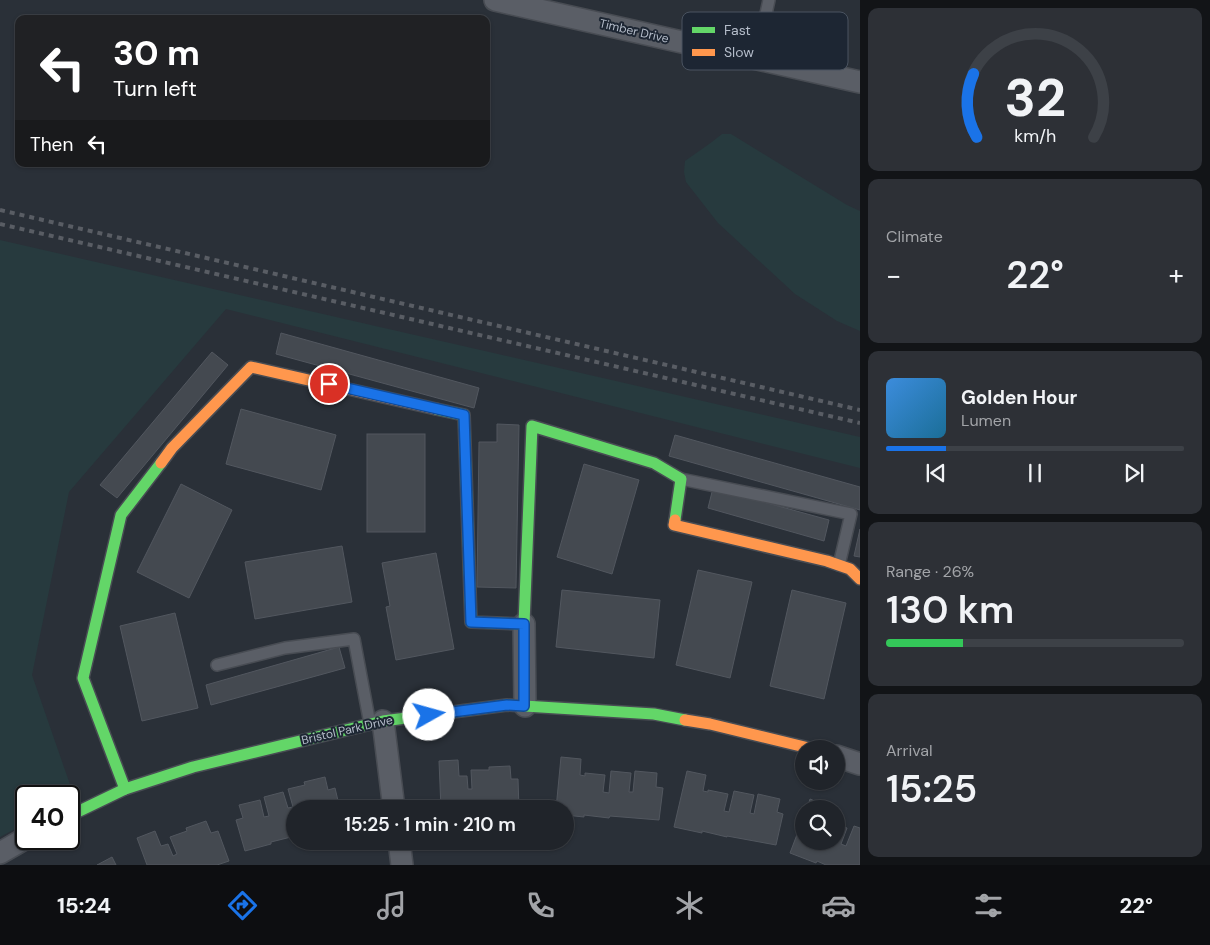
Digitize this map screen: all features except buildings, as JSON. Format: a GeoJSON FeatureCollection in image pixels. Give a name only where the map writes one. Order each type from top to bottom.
{"type":"FeatureCollection","features":[{"type":"Feature","properties":{"kind":"street","name":"Timber Drive"},"geometry":{"type":"LineString","coordinates":[[495,0],[517,2],[682,41]]}},
{"type":"Feature","properties":{"kind":"street","name":"Timber Drive"},"geometry":{"type":"LineString","coordinates":[[806,70],[860,82]]}},
{"type":"Feature","properties":{"kind":"street"},"geometry":{"type":"LineString","coordinates":[[125,789],[82,678],[121,515],[172,448],[252,367],[464,415],[471,622],[524,624]]}},
{"type":"Feature","properties":{"kind":"street"},"geometry":{"type":"LineString","coordinates":[[524,706],[524,624],[532,426],[654,463],[681,479],[674,525],[827,561],[850,569],[860,578]]}},
{"type":"Feature","properties":{"kind":"street","name":"Bristol Park Drive"},"geometry":{"type":"LineString","coordinates":[[80,811],[125,789],[193,767],[377,722],[507,705],[654,714],[710,724],[795,745]]}},
{"type":"Feature","properties":{"kind":"street"},"geometry":{"type":"LineString","coordinates":[[377,722],[392,800]]}},
{"type":"Feature","properties":{"kind":"street"},"geometry":{"type":"LineString","coordinates":[[845,759],[860,764]]}},
{"type":"Feature","properties":{"kind":"street"},"geometry":{"type":"LineString","coordinates":[[0,853],[15,844]]}},
{"type":"Feature","properties":{"kind":"street"},"geometry":{"type":"LineString","coordinates":[[400,850],[402,865]]}},
{"type":"Feature","properties":{"kind":"lane"},"geometry":{"type":"LineString","coordinates":[[681,479],[851,514],[839,565]]}},
{"type":"Feature","properties":{"kind":"lane"},"geometry":{"type":"LineString","coordinates":[[217,665],[285,648],[354,639],[377,722]]}},
{"type":"Feature","properties":{"kind":"green space"},"geometry":{"type":"Polygon","coordinates":[[[722,134],[731,134],[847,205],[860,211],[860,331],[837,321],[795,294],[718,223],[686,182],[684,172],[685,161],[722,134]]]}},
{"type":"Feature","properties":{"kind":"green space"},"geometry":{"type":"Polygon","coordinates":[[[0,240],[860,437],[860,468],[226,309],[69,492],[32,675],[70,785],[15,785],[15,829],[0,837],[0,240]]]}},
{"type":"Feature","properties":{"kind":"railway"},"geometry":{"type":"LineString","coordinates":[[0,210],[860,410]]}},
{"type":"Feature","properties":{"kind":"railway"},"geometry":{"type":"LineString","coordinates":[[0,224],[860,423]]}},
{"type":"Feature","properties":{"kind":"traffic: fast"},"geometry":{"type":"LineString","coordinates":[[436,409],[464,415],[471,622],[524,624],[532,426],[654,463],[681,479],[675,520]]}},
{"type":"Feature","properties":{"kind":"traffic: fast"},"geometry":{"type":"LineString","coordinates":[[125,789],[83,678],[121,515],[161,463]]}},
{"type":"Feature","properties":{"kind":"traffic: fast"},"geometry":{"type":"LineString","coordinates":[[80,811],[125,789],[193,767],[383,721],[507,705],[654,714],[685,720]]}},
{"type":"Feature","properties":{"kind":"traffic: slow"},"geometry":{"type":"LineString","coordinates":[[161,463],[172,448],[251,367],[436,409]]}},
{"type":"Feature","properties":{"kind":"traffic: slow"},"geometry":{"type":"LineString","coordinates":[[675,520],[674,525],[827,561],[850,569],[860,579]]}},
{"type":"Feature","properties":{"kind":"traffic: slow"},"geometry":{"type":"LineString","coordinates":[[685,720],[710,724],[795,745]]}},
{"type":"Feature","properties":{"kind":"route"},"geometry":{"type":"LineString","coordinates":[[329,384],[464,415],[471,622],[524,624],[524,706],[507,705],[429,715]]}}]}
